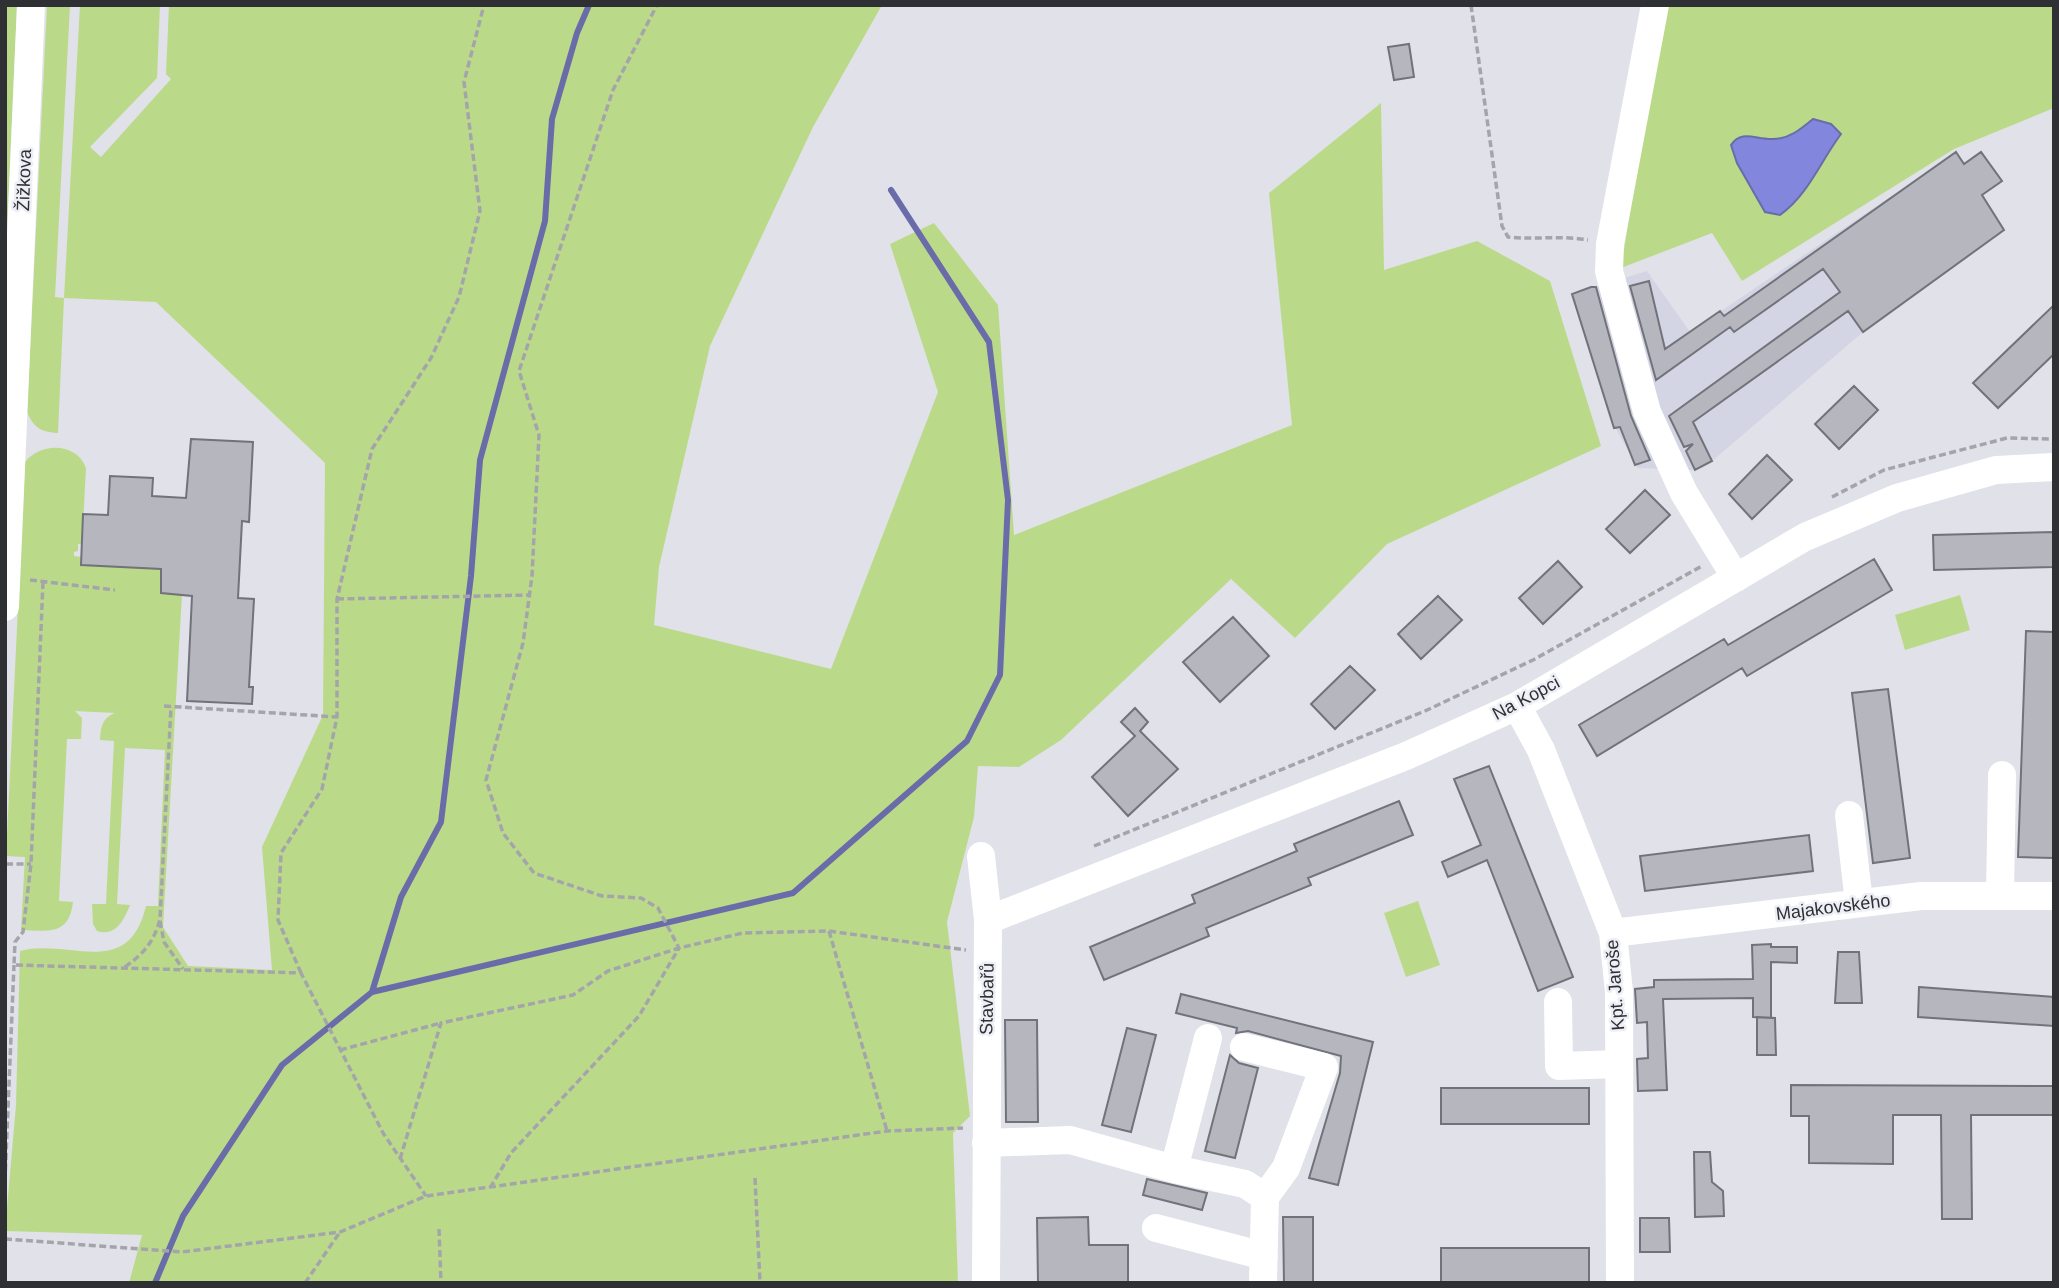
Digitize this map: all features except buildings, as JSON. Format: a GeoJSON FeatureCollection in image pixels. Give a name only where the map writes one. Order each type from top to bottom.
{"type":"FeatureCollection","features":[{"type":"Feature","properties":{"kind":"street","name":"Žižkova"},"geometry":{"type":"LineString","coordinates":[[6,594],[31,5]]}},
{"type":"Feature","properties":{"kind":"street"},"geometry":{"type":"LineString","coordinates":[[1655,5],[1610,244],[1609,271],[1647,412],[1684,494],[1729,566]]}},
{"type":"Feature","properties":{"kind":"street","name":"Na Kopci"},"geometry":{"type":"LineString","coordinates":[[988,920],[1406,756],[1517,706],[1729,566],[1897,498],[1996,470],[2054,467]]}},
{"type":"Feature","properties":{"kind":"street","name":"Kpt. Jaroše"},"geometry":{"type":"LineString","coordinates":[[1517,706],[1541,750],[1613,933],[1619,992],[1620,1283]]}},
{"type":"Feature","properties":{"kind":"street"},"geometry":{"type":"LineString","coordinates":[[2000,894],[2002,775]]}},
{"type":"Feature","properties":{"kind":"street"},"geometry":{"type":"LineString","coordinates":[[1849,815],[1859,904]]}},
{"type":"Feature","properties":{"kind":"street","name":"Stavbařů"},"geometry":{"type":"LineString","coordinates":[[981,856],[988,920],[986,1283]]}},
{"type":"Feature","properties":{"kind":"street","name":"Majakovského"},"geometry":{"type":"LineString","coordinates":[[1613,933],[1921,896],[2054,896]]}},
{"type":"Feature","properties":{"kind":"street"},"geometry":{"type":"LineString","coordinates":[[1558,1002],[1559,1066],[1619,1065]]}},
{"type":"Feature","properties":{"kind":"street"},"geometry":{"type":"LineString","coordinates":[[1174,1169],[1208,1038]]}},
{"type":"Feature","properties":{"kind":"street"},"geometry":{"type":"LineString","coordinates":[[1156,1228],[1263,1270],[1265,1197],[1286,1168],[1324,1067],[1244,1047]]}},
{"type":"Feature","properties":{"kind":"street"},"geometry":{"type":"LineString","coordinates":[[986,1135],[1070,1140],[1174,1169],[1245,1184],[1265,1197]]}},
{"type":"Feature","properties":{"kind":"path"},"geometry":{"type":"LineString","coordinates":[[426,1196],[383,1133],[301,973],[278,920],[281,853],[322,789],[337,717],[337,599],[372,449],[431,358],[459,296],[480,211],[464,82],[484,5]]}},
{"type":"Feature","properties":{"kind":"path"},"geometry":{"type":"LineString","coordinates":[[657,5],[613,90],[519,371],[539,435],[529,595],[523,643],[486,780],[503,832],[534,873],[602,896],[641,898],[658,908],[679,948]]}},
{"type":"Feature","properties":{"kind":"path"},"geometry":{"type":"LineString","coordinates":[[1471,5],[1499,213],[1508,237],[1527,239],[1564,235],[1610,244]]}},
{"type":"Feature","properties":{"kind":"path"},"geometry":{"type":"LineString","coordinates":[[1826,500],[1884,470],[2007,438],[2054,439]]}},
{"type":"Feature","properties":{"kind":"path"},"geometry":{"type":"LineString","coordinates":[[1094,846],[1425,711],[1729,566]]}},
{"type":"Feature","properties":{"kind":"path"},"geometry":{"type":"LineString","coordinates":[[5,1181],[15,942],[23,932],[31,864],[43,582]]}},
{"type":"Feature","properties":{"kind":"path"},"geometry":{"type":"LineString","coordinates":[[6,594],[43,582],[115,590]]}},
{"type":"Feature","properties":{"kind":"path"},"geometry":{"type":"LineString","coordinates":[[337,599],[529,595]]}},
{"type":"Feature","properties":{"kind":"path"},"geometry":{"type":"LineString","coordinates":[[164,706],[337,717]]}},
{"type":"Feature","properties":{"kind":"path"},"geometry":{"type":"LineString","coordinates":[[124,968],[144,953],[155,939],[160,919],[171,707]]}},
{"type":"Feature","properties":{"kind":"path"},"geometry":{"type":"LineString","coordinates":[[6,864],[31,864]]}},
{"type":"Feature","properties":{"kind":"path"},"geometry":{"type":"LineString","coordinates":[[160,919],[164,942],[183,969]]}},
{"type":"Feature","properties":{"kind":"path"},"geometry":{"type":"LineString","coordinates":[[829,931],[887,1131]]}},
{"type":"Feature","properties":{"kind":"path"},"geometry":{"type":"LineString","coordinates":[[340,1050],[441,1023],[573,995],[608,971],[679,948],[743,933],[829,931],[987,953]]}},
{"type":"Feature","properties":{"kind":"path"},"geometry":{"type":"LineString","coordinates":[[491,1188],[511,1153],[639,1016],[679,948]]}},
{"type":"Feature","properties":{"kind":"path"},"geometry":{"type":"LineString","coordinates":[[14,965],[301,973]]}},
{"type":"Feature","properties":{"kind":"path"},"geometry":{"type":"LineString","coordinates":[[400,1159],[441,1023]]}},
{"type":"Feature","properties":{"kind":"path"},"geometry":{"type":"LineString","coordinates":[[5,1240],[182,1252],[340,1232],[426,1196],[887,1131],[986,1135]]}},
{"type":"Feature","properties":{"kind":"path"},"geometry":{"type":"LineString","coordinates":[[755,1178],[760,1283]]}},
{"type":"Feature","properties":{"kind":"path"},"geometry":{"type":"LineString","coordinates":[[439,1229],[441,1283]]}},
{"type":"Feature","properties":{"kind":"path"},"geometry":{"type":"LineString","coordinates":[[305,1283],[340,1232]]}},
{"type":"Feature","properties":{"kind":"shaded area"},"geometry":{"type":"Polygon","coordinates":[[[1955,153],[2004,230],[1863,332],[1711,462],[1695,470],[1638,468],[1616,429],[1574,294],[1647,271],[1690,332],[1955,153]]]}},
{"type":"Feature","properties":{"kind":"green space"},"geometry":{"type":"Polygon","coordinates":[[[5,5],[17,5],[5,275],[5,5]]]}},
{"type":"Feature","properties":{"kind":"green space"},"geometry":{"type":"Polygon","coordinates":[[[47,5],[70,5],[55,297],[64,298],[58,433],[39,428],[27,412],[47,5]]]}},
{"type":"Feature","properties":{"kind":"green space"},"geometry":{"type":"Polygon","coordinates":[[[80,5],[160,5],[157,78],[90,147],[101,157],[171,79],[166,74],[169,5],[882,5],[813,127],[710,346],[659,567],[654,625],[831,669],[938,392],[890,244],[934,223],[998,305],[1014,535],[1292,425],[1269,193],[1381,103],[1384,270],[1477,241],[1550,281],[1601,446],[1387,544],[1295,638],[1231,579],[1061,740],[1019,767],[978,766],[974,817],[947,922],[970,1116],[953,1133],[958,1283],[129,1283],[142,1235],[5,1231],[16,1105],[20,951],[39,948],[95,952],[111,950],[126,943],[137,929],[146,906],[158,906],[165,750],[125,748],[117,904],[130,905],[118,926],[109,932],[97,931],[93,924],[92,904],[106,904],[114,741],[100,740],[103,724],[115,713],[75,711],[82,718],[81,739],[67,739],[59,901],[73,902],[71,913],[67,921],[56,929],[21,930],[25,857],[6,856],[25,462],[40,451],[58,448],[75,453],[86,468],[82,544],[78,544],[78,551],[74,552],[74,556],[81,557],[81,565],[161,569],[160,579],[182,594],[163,927],[188,966],[272,970],[262,847],[323,715],[325,463],[156,302],[64,298],[80,5]]]}},
{"type":"Feature","properties":{"kind":"green space"},"geometry":{"type":"Polygon","coordinates":[[[1664,5],[2054,5],[2054,108],[1954,149],[1742,281],[1712,233],[1621,268],[1664,5]]]}},
{"type":"Feature","properties":{"kind":"green space"},"geometry":{"type":"Polygon","coordinates":[[[1960,595],[1970,630],[1905,650],[1895,615],[1960,595]]]}},
{"type":"Feature","properties":{"kind":"green space"},"geometry":{"type":"Polygon","coordinates":[[[1418,901],[1440,965],[1406,977],[1384,913],[1418,901]]]}},
{"type":"Feature","properties":{"kind":"water"},"geometry":{"type":"Polygon","coordinates":[[[1813,119],[1831,124],[1841,134],[1806,188],[1790,207],[1780,215],[1765,212],[1737,163],[1731,145],[1745,136],[1779,139],[1799,130],[1813,119]]]}},
{"type":"Feature","properties":{"kind":"waterway"},"geometry":{"type":"LineString","coordinates":[[372,992],[401,897],[441,822],[471,576],[480,460],[545,221],[552,119],[577,33],[589,5]]}},
{"type":"Feature","properties":{"kind":"waterway"},"geometry":{"type":"LineString","coordinates":[[155,1283],[183,1216],[282,1065],[372,992],[793,893],[967,741],[1000,675],[1008,500],[989,342],[891,190]]}}]}
